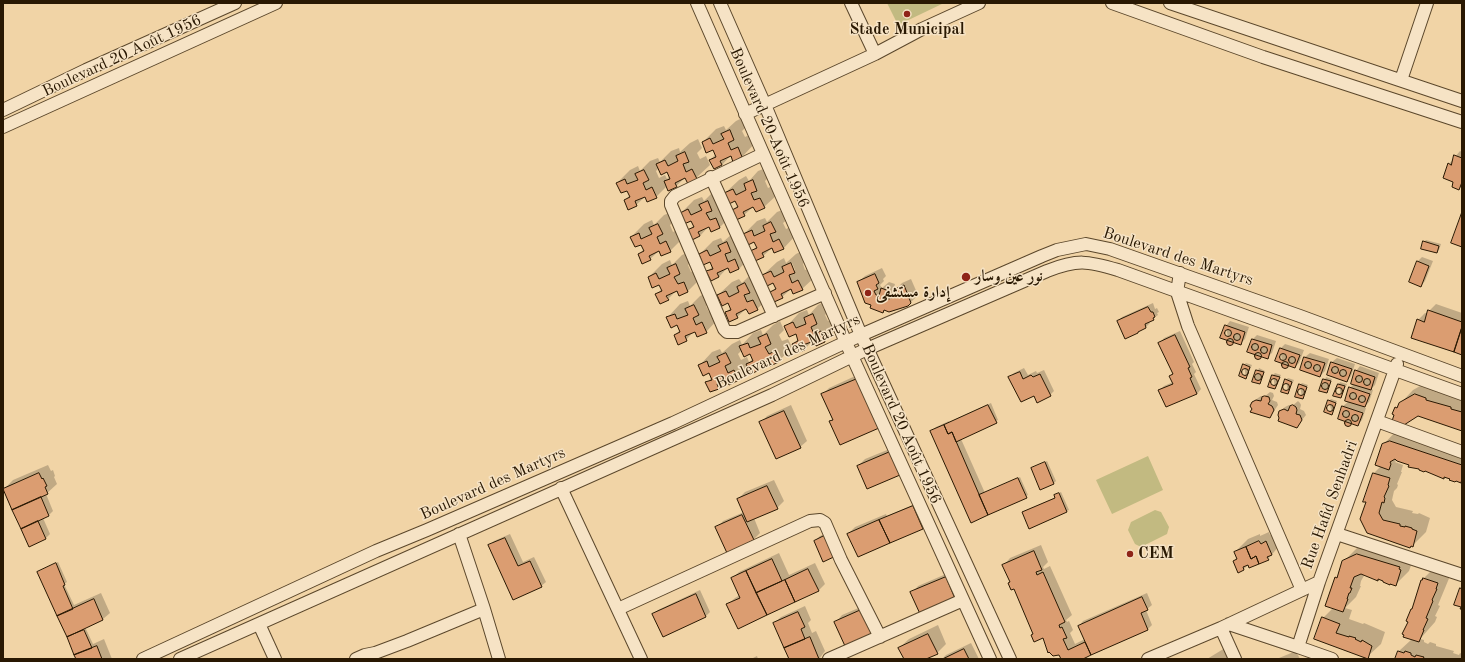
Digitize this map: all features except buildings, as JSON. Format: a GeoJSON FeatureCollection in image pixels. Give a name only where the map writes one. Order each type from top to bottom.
{"type":"FeatureCollection","features":[{"type":"Feature","properties":{"kind":"street"},"geometry":{"type":"LineString","coordinates":[[3,110],[86,70],[235,3]]}},
{"type":"Feature","properties":{"kind":"street","name":"Boulevard 20 Août 1956"},"geometry":{"type":"LineString","coordinates":[[3,128],[274,3]]}},
{"type":"Feature","properties":{"kind":"street","name":"Boulevard 20 Août 1956"},"geometry":{"type":"LineString","coordinates":[[697,3],[852,356],[990,659]]}},
{"type":"Feature","properties":{"kind":"street","name":"Boulevard 20 Août 1956"},"geometry":{"type":"LineString","coordinates":[[720,3],[765,105],[867,349],[1010,659]]}},
{"type":"Feature","properties":{"kind":"street"},"geometry":{"type":"LineString","coordinates":[[851,3],[875,54]]}},
{"type":"Feature","properties":{"kind":"street"},"geometry":{"type":"LineString","coordinates":[[745,114],[875,54],[922,29],[979,3]]}},
{"type":"Feature","properties":{"kind":"street"},"geometry":{"type":"LineString","coordinates":[[1112,3],[1264,57],[1462,122]]}},
{"type":"Feature","properties":{"kind":"street"},"geometry":{"type":"LineString","coordinates":[[1170,3],[1462,101]]}},
{"type":"Feature","properties":{"kind":"street"},"geometry":{"type":"LineString","coordinates":[[1401,80],[1427,3]]}},
{"type":"Feature","properties":{"kind":"street"},"geometry":{"type":"LineString","coordinates":[[762,154],[711,177],[675,196],[671,201],[671,205],[724,329],[727,332],[737,332],[825,293]]}},
{"type":"Feature","properties":{"kind":"street"},"geometry":{"type":"LineString","coordinates":[[711,177],[774,316]]}},
{"type":"Feature","properties":{"kind":"street","name":"Boulevard des Martyrs"},"geometry":{"type":"LineString","coordinates":[[143,659],[376,551],[673,423],[861,335],[1042,256],[1072,246],[1086,244],[1110,249],[1462,376]]}},
{"type":"Feature","properties":{"kind":"street","name":"Boulevard des Martyrs"},"geometry":{"type":"LineString","coordinates":[[180,659],[772,394],[867,349],[1048,271],[1074,263],[1089,262],[1177,292]]}},
{"type":"Feature","properties":{"kind":"street"},"geometry":{"type":"LineString","coordinates":[[1180,273],[1177,292],[1188,326],[1302,590]]}},
{"type":"Feature","properties":{"kind":"street"},"geometry":{"type":"LineString","coordinates":[[1177,292],[1462,394]]}},
{"type":"Feature","properties":{"kind":"street","name":"Rue Hafid Senhadri"},"geometry":{"type":"LineString","coordinates":[[1148,659],[1225,626],[1319,582],[1401,353]]}},
{"type":"Feature","properties":{"kind":"street"},"geometry":{"type":"LineString","coordinates":[[1377,421],[1462,452]]}},
{"type":"Feature","properties":{"kind":"street"},"geometry":{"type":"LineString","coordinates":[[561,488],[641,659]]}},
{"type":"Feature","properties":{"kind":"street"},"geometry":{"type":"LineString","coordinates":[[618,609],[810,521],[820,520],[825,523],[841,560],[880,637]]}},
{"type":"Feature","properties":{"kind":"street"},"geometry":{"type":"LineString","coordinates":[[459,534],[499,659]]}},
{"type":"Feature","properties":{"kind":"street"},"geometry":{"type":"LineString","coordinates":[[1337,534],[1462,575]]}},
{"type":"Feature","properties":{"kind":"street"},"geometry":{"type":"LineString","coordinates":[[1298,647],[1319,582]]}},
{"type":"Feature","properties":{"kind":"street"},"geometry":{"type":"LineString","coordinates":[[829,659],[963,600]]}},
{"type":"Feature","properties":{"kind":"street"},"geometry":{"type":"LineString","coordinates":[[356,659],[365,655],[376,656],[484,609]]}},
{"type":"Feature","properties":{"kind":"street"},"geometry":{"type":"LineString","coordinates":[[259,624],[275,659]]}},
{"type":"Feature","properties":{"kind":"street"},"geometry":{"type":"LineString","coordinates":[[1225,626],[1298,647],[1332,659]]}},
{"type":"Feature","properties":{"kind":"street"},"geometry":{"type":"LineString","coordinates":[[1225,626],[1235,659]]}},
{"type":"Feature","properties":{"kind":"shaded area","name":"Stade Municipal"},"geometry":{"type":"Polygon","coordinates":[[[887,3],[944,3],[898,25],[887,3]]]}},
{"type":"Feature","properties":{"kind":"shaded area"},"geometry":{"type":"Polygon","coordinates":[[[1148,456],[1163,490],[1112,514],[1096,480],[1148,456]]]}},
{"type":"Feature","properties":{"kind":"shaded area"},"geometry":{"type":"Polygon","coordinates":[[[1155,510],[1161,512],[1169,527],[1167,534],[1141,547],[1135,544],[1128,530],[1131,522],[1155,510]]]}},
{"type":"Feature","properties":{"kind":"place","name":"Stade Municipal"},"geometry":{"type":"Point","coordinates":[907,14]}},
{"type":"Feature","properties":{"kind":"place","name":"نور عين وسار"},"geometry":{"type":"Point","coordinates":[966,277]}},
{"type":"Feature","properties":{"kind":"place","name":"إدارة مستشفى"},"geometry":{"type":"Point","coordinates":[868,293]}},
{"type":"Feature","properties":{"kind":"place","name":"CEM"},"geometry":{"type":"Point","coordinates":[1130,554]}}]}
